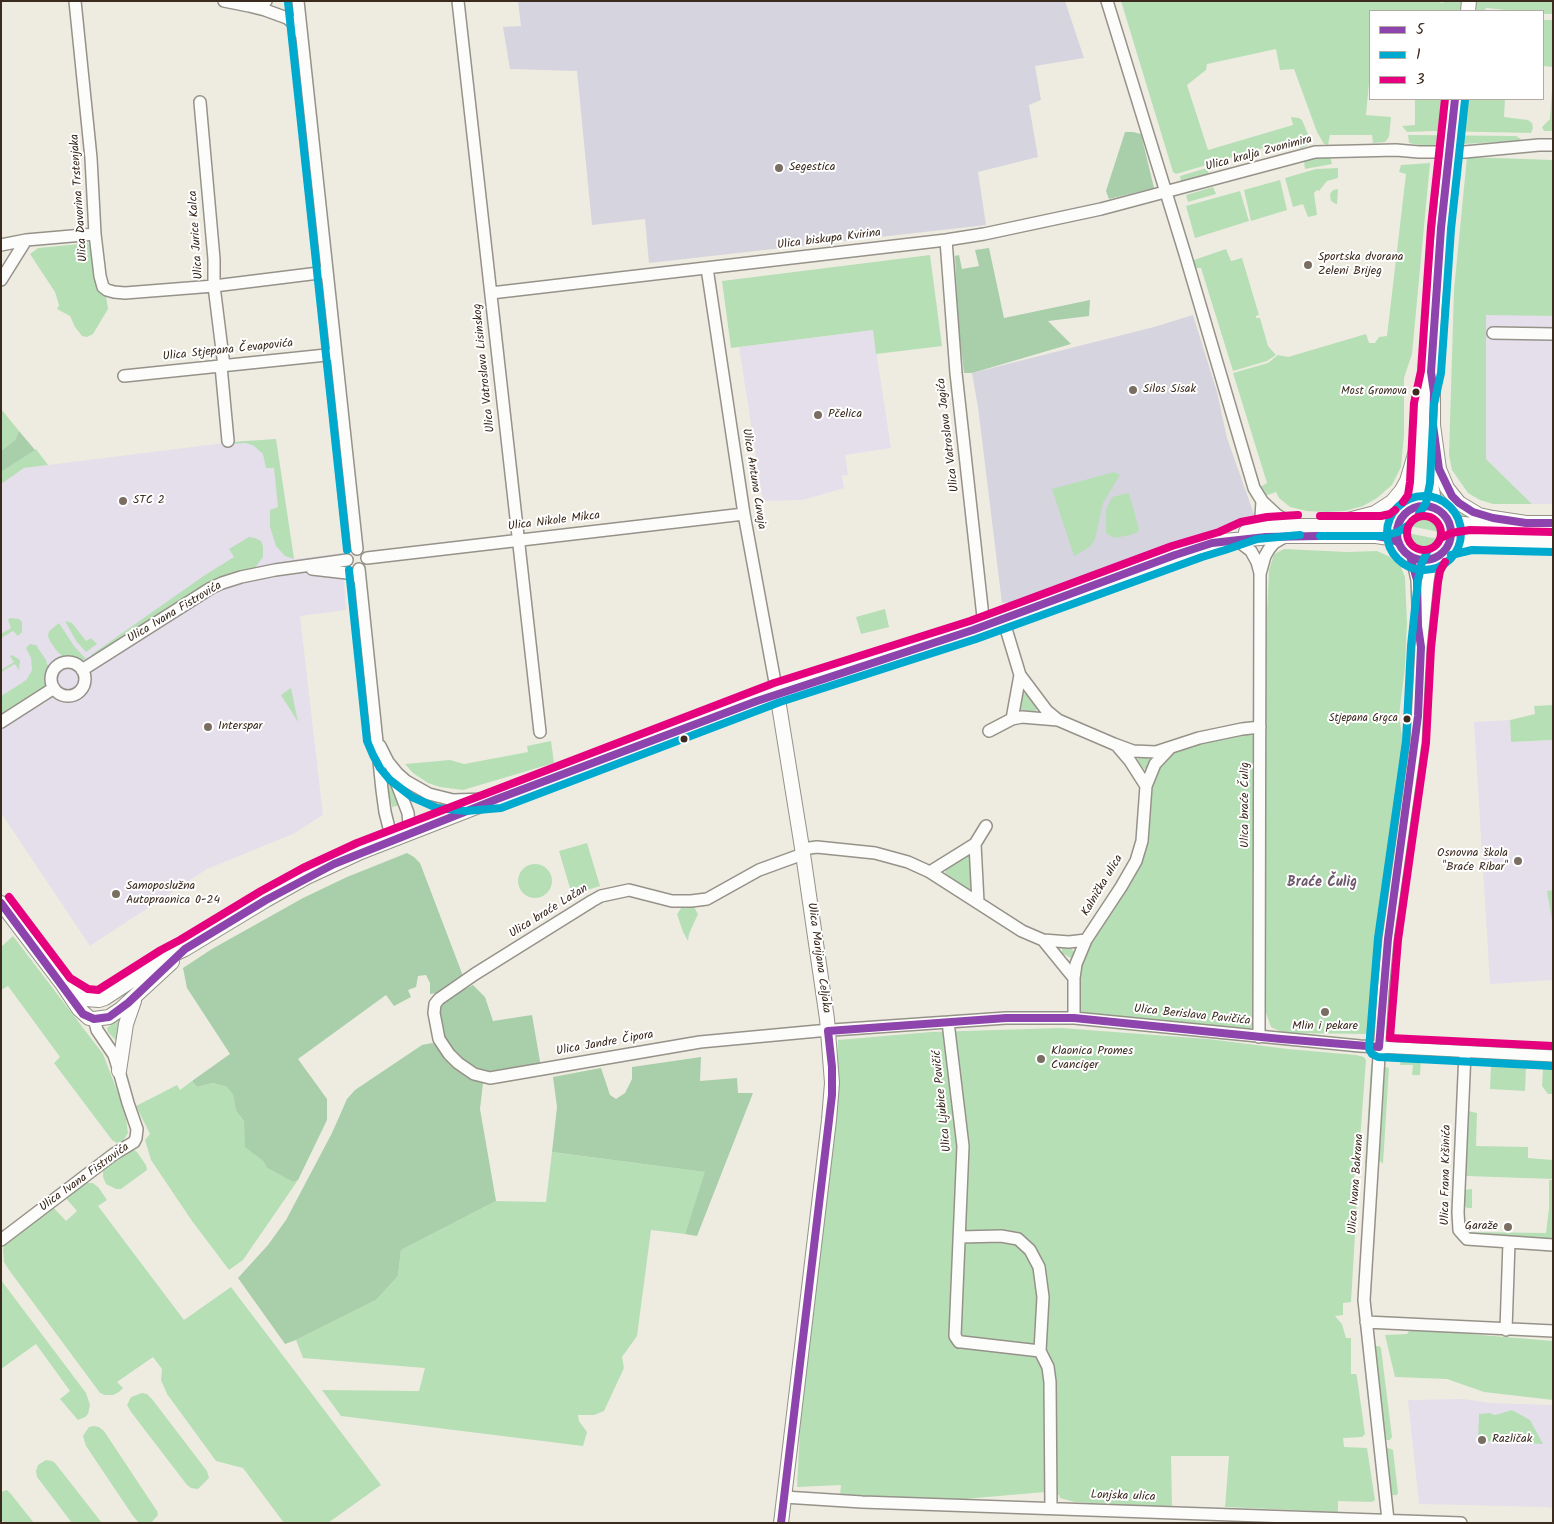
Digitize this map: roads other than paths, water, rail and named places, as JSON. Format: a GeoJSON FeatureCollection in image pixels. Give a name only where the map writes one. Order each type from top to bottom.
{"type":"FeatureCollection","features":[{"type":"Feature","properties":{"kind":"main road"},"geometry":{"type":"LineString","coordinates":[[1455,100],[1430,372],[1434,393],[1418,499],[1397,526],[1396,535],[1403,551],[1410,556],[1423,560],[1436,557],[1447,546],[1454,543],[1471,540],[1553,542]]}},
{"type":"Feature","properties":{"kind":"main road"},"geometry":{"type":"LineString","coordinates":[[1428,429],[1431,484],[1434,502],[1449,523],[1451,531],[1447,546]]}},
{"type":"Feature","properties":{"kind":"main road"},"geometry":{"type":"LineString","coordinates":[[1428,429],[1447,488],[1459,503],[1479,515],[1526,523]]}},
{"type":"Feature","properties":{"kind":"main road"},"geometry":{"type":"LineString","coordinates":[[1320,526],[1328,522],[1362,518],[1383,509],[1392,502],[1407,481],[1428,429]]}},
{"type":"Feature","properties":{"kind":"main road"},"geometry":{"type":"LineString","coordinates":[[63,985],[85,999],[99,1000],[105,998],[166,958],[185,949],[225,924],[308,877],[356,854],[777,693],[984,626],[1176,555],[1255,529],[1300,525],[1382,526],[1394,523],[1406,513],[1425,506],[1442,513],[1451,521],[1464,524],[1553,523]]}},
{"type":"Feature","properties":{"kind":"main road"},"geometry":{"type":"LineString","coordinates":[[1222,541],[1286,536],[1376,536],[1390,538],[1399,543]]}},
{"type":"Feature","properties":{"kind":"main road","name":"Ulica Marijana Celjaka"},"geometry":{"type":"LineString","coordinates":[[777,693],[802,851],[832,1067],[832,1095],[780,1523]]}},
{"type":"Feature","properties":{"kind":"main road","name":"Ulica Ivana Fistrovića"},"geometry":{"type":"LineString","coordinates":[[1,902],[79,1009],[83,1014],[94,1019]]}},
{"type":"Feature","properties":{"kind":"main road"},"geometry":{"type":"LineString","coordinates":[[94,1019],[109,1017],[121,1009],[185,949]]}},
{"type":"Feature","properties":{"kind":"main road"},"geometry":{"type":"LineString","coordinates":[[119,1070],[127,1017],[136,996]]}},
{"type":"Feature","properties":{"kind":"main road"},"geometry":{"type":"LineString","coordinates":[[94,1019],[105,998]]}},
{"type":"Feature","properties":{"kind":"street","name":"Ulica Davorina Trstenjaka"},"geometry":{"type":"LineString","coordinates":[[75,1],[92,158],[95,234],[103,286],[107,290],[119,293],[214,286],[327,272]]}},
{"type":"Feature","properties":{"kind":"street"},"geometry":{"type":"LineString","coordinates":[[224,1],[265,10],[287,18],[297,26],[302,36]]}},
{"type":"Feature","properties":{"kind":"street"},"geometry":{"type":"LineString","coordinates":[[249,6],[266,1]]}},
{"type":"Feature","properties":{"kind":"street"},"geometry":{"type":"LineString","coordinates":[[298,1],[357,549]]}},
{"type":"Feature","properties":{"kind":"street","name":"Ulica Vatroslava Lisinskog"},"geometry":{"type":"LineString","coordinates":[[458,1],[540,732]]}},
{"type":"Feature","properties":{"kind":"street"},"geometry":{"type":"LineString","coordinates":[[1107,1],[1254,488],[1262,501],[1277,515],[1300,525]]}},
{"type":"Feature","properties":{"kind":"street","name":"Ulica Jurice Kalca"},"geometry":{"type":"LineString","coordinates":[[200,102],[228,440]]}},
{"type":"Feature","properties":{"kind":"street","name":"Ulica kralja Zvonimira"},"geometry":{"type":"LineString","coordinates":[[1166,192],[1315,152],[1396,150],[1466,152],[1553,145]]}},
{"type":"Feature","properties":{"kind":"street","name":"Ulica biskupa Kvirina"},"geometry":{"type":"LineString","coordinates":[[491,293],[946,240],[1029,225],[1166,192]]}},
{"type":"Feature","properties":{"kind":"street"},"geometry":{"type":"LineString","coordinates":[[1,245],[26,240],[95,234]]}},
{"type":"Feature","properties":{"kind":"street"},"geometry":{"type":"LineString","coordinates":[[1,280],[26,240]]}},
{"type":"Feature","properties":{"kind":"street","name":"Ulica Vatroslava Jagića"},"geometry":{"type":"LineString","coordinates":[[946,240],[956,373],[984,626]]}},
{"type":"Feature","properties":{"kind":"street","name":"Ulica Antuna Cuvaja"},"geometry":{"type":"LineString","coordinates":[[707,268],[744,514],[777,693]]}},
{"type":"Feature","properties":{"kind":"street"},"geometry":{"type":"LineString","coordinates":[[1492,333],[1553,334]]}},
{"type":"Feature","properties":{"kind":"street","name":"Ulica Stjepana Čevapovića"},"geometry":{"type":"LineString","coordinates":[[124,376],[336,354]]}},
{"type":"Feature","properties":{"kind":"street"},"geometry":{"type":"LineString","coordinates":[[1255,529],[1261,517],[1262,501]]}},
{"type":"Feature","properties":{"kind":"street","name":"Ulica Nikole Mikca"},"geometry":{"type":"LineString","coordinates":[[367,558],[744,514]]}},
{"type":"Feature","properties":{"kind":"street","name":"Ulica braće Čulig"},"geometry":{"type":"LineString","coordinates":[[1259,1037],[1260,574],[1269,549],[1274,543],[1286,536]]}},
{"type":"Feature","properties":{"kind":"street","name":"Ulica braće Čulig"},"geometry":{"type":"LineString","coordinates":[[1238,541],[1250,550],[1260,574]]}},
{"type":"Feature","properties":{"kind":"street"},"geometry":{"type":"LineString","coordinates":[[359,573],[350,566],[347,560],[350,552],[357,549],[365,552],[367,558],[359,573],[377,740],[385,812],[399,837],[409,825],[408,813],[388,762],[377,740]]}},
{"type":"Feature","properties":{"kind":"street"},"geometry":{"type":"LineString","coordinates":[[1410,556],[1417,580],[1418,626],[1421,647]]}},
{"type":"Feature","properties":{"kind":"street"},"geometry":{"type":"LineString","coordinates":[[1421,647],[1430,568],[1436,557]]}},
{"type":"Feature","properties":{"kind":"street","name":"Ulica Ivana Fistrovića"},"geometry":{"type":"LineString","coordinates":[[82,670],[217,586],[241,577],[347,560]]}},
{"type":"Feature","properties":{"kind":"street","name":"Ulica Ivana Fistrovića"},"geometry":{"type":"LineString","coordinates":[[303,566],[321,571],[359,573]]}},
{"type":"Feature","properties":{"kind":"street","name":"Kalnička ulica"},"geometry":{"type":"LineString","coordinates":[[1004,619],[1020,675],[1037,700],[1058,720]]}},
{"type":"Feature","properties":{"kind":"street","name":"Ulica Ivana Bakrana"},"geometry":{"type":"LineString","coordinates":[[1388,1520],[1364,1300],[1379,1047],[1388,939],[1416,742],[1421,647]]}},
{"type":"Feature","properties":{"kind":"street"},"geometry":{"type":"LineString","coordinates":[[72,662],[82,670],[85,680],[83,686],[76,694],[66,696],[57,692],[51,677],[59,664],[72,662]]}},
{"type":"Feature","properties":{"kind":"street","name":"Kalnička ulica"},"geometry":{"type":"LineString","coordinates":[[1012,719],[1020,675]]}},
{"type":"Feature","properties":{"kind":"street"},"geometry":{"type":"LineString","coordinates":[[1,722],[54,688]]}},
{"type":"Feature","properties":{"kind":"street","name":"Kalnička ulica"},"geometry":{"type":"LineString","coordinates":[[989,731],[1012,719],[1058,720],[1114,744],[1143,752],[1156,752],[1198,738],[1260,727]]}},
{"type":"Feature","properties":{"kind":"street","name":"Kalnička ulica"},"geometry":{"type":"LineString","coordinates":[[1114,744],[1130,760],[1146,786]]}},
{"type":"Feature","properties":{"kind":"street","name":"Kalnička ulica"},"geometry":{"type":"LineString","coordinates":[[1074,1018],[1076,964],[1086,940],[1136,861],[1142,841],[1146,786],[1155,764],[1170,748]]}},
{"type":"Feature","properties":{"kind":"street"},"geometry":{"type":"LineString","coordinates":[[388,762],[406,781],[439,798],[464,801],[497,799]]}},
{"type":"Feature","properties":{"kind":"street"},"geometry":{"type":"LineString","coordinates":[[930,872],[975,844],[986,826]]}},
{"type":"Feature","properties":{"kind":"street"},"geometry":{"type":"LineString","coordinates":[[975,844],[978,902]]}},
{"type":"Feature","properties":{"kind":"street","name":"Ulica braće Lačan"},"geometry":{"type":"LineString","coordinates":[[435,1004],[439,999],[475,974],[601,896],[629,890],[672,901],[707,899],[758,870],[802,851],[817,847],[875,853],[908,862],[930,872],[1022,931],[1043,940]]}},
{"type":"Feature","properties":{"kind":"street"},"geometry":{"type":"LineString","coordinates":[[1043,940],[1069,942],[1086,940]]}},
{"type":"Feature","properties":{"kind":"street"},"geometry":{"type":"LineString","coordinates":[[1043,940],[1074,978]]}},
{"type":"Feature","properties":{"kind":"street","name":"Ulica Jandre Čipora"},"geometry":{"type":"LineString","coordinates":[[435,1004],[434,1018],[436,1031],[445,1049],[458,1063],[468,1070],[490,1078],[691,1043],[828,1031]]}},
{"type":"Feature","properties":{"kind":"street","name":"Ulica Berislava Pavičića"},"geometry":{"type":"LineString","coordinates":[[828,1031],[1006,1018],[1074,1018],[1379,1047],[1553,1056]]}},
{"type":"Feature","properties":{"kind":"street","name":"Ulica Ivana Fistrovića"},"geometry":{"type":"LineString","coordinates":[[1,1240],[114,1154],[134,1142],[137,1129],[119,1070],[114,1055],[97,1030],[94,1019]]}},
{"type":"Feature","properties":{"kind":"street","name":"Ulica Ljubice Pavičić"},"geometry":{"type":"LineString","coordinates":[[948,1022],[963,1146],[954,1333],[956,1340],[962,1342],[1040,1351]]}},
{"type":"Feature","properties":{"kind":"street","name":"Ulica Frana Kršinića"},"geometry":{"type":"LineString","coordinates":[[1465,1052],[1459,1230],[1467,1239],[1553,1244]]}},
{"type":"Feature","properties":{"kind":"street"},"geometry":{"type":"LineString","coordinates":[[960,1237],[1009,1236],[1018,1239],[1030,1250],[1039,1267],[1043,1288],[1043,1322],[1040,1351],[1049,1373],[1051,1508]]}},
{"type":"Feature","properties":{"kind":"street"},"geometry":{"type":"LineString","coordinates":[[1506,1330],[1509,1242]]}},
{"type":"Feature","properties":{"kind":"street"},"geometry":{"type":"LineString","coordinates":[[1366,1322],[1553,1331]]}},
{"type":"Feature","properties":{"kind":"street","name":"Lonjska ulica"},"geometry":{"type":"LineString","coordinates":[[784,1497],[862,1502],[1461,1523]]}},
{"type":"Feature","properties":{"kind":"place","name":"Segestica"},"geometry":{"type":"Point","coordinates":[779,168]}},
{"type":"Feature","properties":{"kind":"place","name":"Sportska dvorana Zeleni Brijeg"},"geometry":{"type":"Point","coordinates":[1308,265]}},
{"type":"Feature","properties":{"kind":"place","name":"Silos Sisak"},"geometry":{"type":"Point","coordinates":[1133,390]}},
{"type":"Feature","properties":{"kind":"place","name":"Most Gromova"},"geometry":{"type":"Point","coordinates":[1416,392]}},
{"type":"Feature","properties":{"kind":"place","name":"Pčelica"},"geometry":{"type":"Point","coordinates":[818,415]}},
{"type":"Feature","properties":{"kind":"place","name":"STC 2"},"geometry":{"type":"Point","coordinates":[123,501]}},
{"type":"Feature","properties":{"kind":"place","name":"Stjepana Grgca"},"geometry":{"type":"Point","coordinates":[1407,719]}},
{"type":"Feature","properties":{"kind":"place","name":"Interspar"},"geometry":{"type":"Point","coordinates":[208,727]}},
{"type":"Feature","properties":{"kind":"place","name":"Osnovna škola ''Braće Ribar''"},"geometry":{"type":"Point","coordinates":[1518,861]}},
{"type":"Feature","properties":{"kind":"place","name":"Samoposlužna Autopraonica 0-24"},"geometry":{"type":"Point","coordinates":[116,894]}},
{"type":"Feature","properties":{"kind":"place","name":"Mlin i pekare"},"geometry":{"type":"Point","coordinates":[1325,1012]}},
{"type":"Feature","properties":{"kind":"place","name":"Klaonica Promes Cvanciger"},"geometry":{"type":"Point","coordinates":[1041,1059]}},
{"type":"Feature","properties":{"kind":"place","name":"Garaže"},"geometry":{"type":"Point","coordinates":[1508,1227]}},
{"type":"Feature","properties":{"kind":"place","name":"Različak"},"geometry":{"type":"Point","coordinates":[1482,1440]}},
{"type":"Feature","properties":{"kind":"district","name":"Braće Čulig"},"geometry":{"type":"Point","coordinates":[1322,884]}}]}
